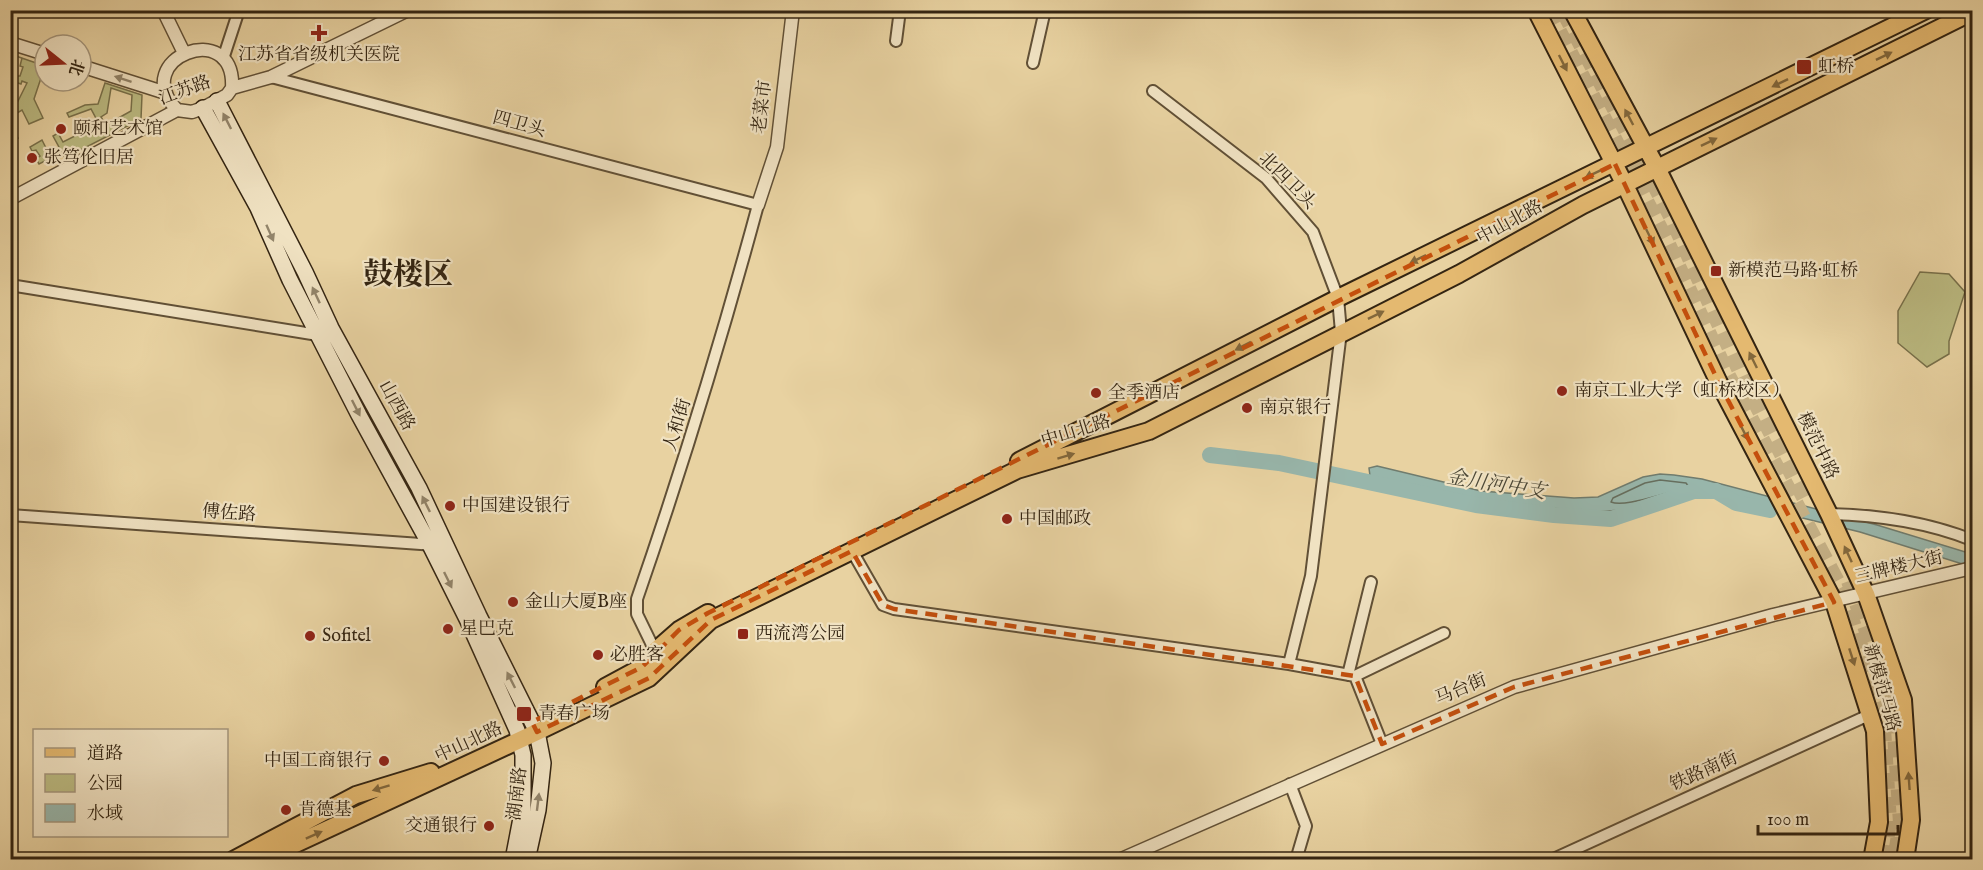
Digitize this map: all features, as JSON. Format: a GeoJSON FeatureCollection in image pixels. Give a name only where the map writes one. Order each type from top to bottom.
{"type":"FeatureCollection","features":[{"type":"Feature","properties":{"kind":"main road"},"geometry":{"type":"LineString","coordinates":[[1536,10],[1625,184],[1719,383],[1834,602]]}},
{"type":"Feature","properties":{"kind":"main road","name":"模范中路"},"geometry":{"type":"LineString","coordinates":[[1572,10],[1657,168],[1829,514],[1866,594],[1903,700],[1911,820],[1905,860]]}},
{"type":"Feature","properties":{"kind":"main road","name":"中山北路"},"geometry":{"type":"LineString","coordinates":[[535,727],[642,667],[655,651],[679,630],[708,613],[1013,465],[1338,297],[1615,164],[1926,10]]}},
{"type":"Feature","properties":{"kind":"main road","name":"中山北路"},"geometry":{"type":"LineString","coordinates":[[261,860],[535,727],[649,678],[711,620],[1017,470],[1149,431],[1459,274],[1583,205],[1972,12]]}},
{"type":"Feature","properties":{"kind":"main road","name":"山西路"},"geometry":{"type":"LineString","coordinates":[[217,101],[305,272],[325,332]]}},
{"type":"Feature","properties":{"kind":"main road","name":"山西路"},"geometry":{"type":"LineString","coordinates":[[202,108],[258,208],[290,280],[325,332],[418,488],[468,621],[518,735]]}},
{"type":"Feature","properties":{"kind":"main road","name":"山西路"},"geometry":{"type":"LineString","coordinates":[[438,545],[535,727]]}},
{"type":"Feature","properties":{"kind":"main road","name":"新模范马路"},"geometry":{"type":"LineString","coordinates":[[1834,602],[1871,714],[1877,749],[1879,822],[1872,860]]}},
{"type":"Feature","properties":{"kind":"main road","name":"湖南路"},"geometry":{"type":"LineString","coordinates":[[527,860],[538,810],[543,763],[535,727]]}},
{"type":"Feature","properties":{"kind":"main road","name":"中山北路"},"geometry":{"type":"LineString","coordinates":[[233,860],[356,795],[428,773],[518,735]]}},
{"type":"Feature","properties":{"kind":"main road","name":"湖南路"},"geometry":{"type":"LineString","coordinates":[[513,860],[523,808],[523,755],[518,735]]}},
{"type":"Feature","properties":{"kind":"street"},"geometry":{"type":"LineString","coordinates":[[163,10],[184,53]]}},
{"type":"Feature","properties":{"kind":"street"},"geometry":{"type":"LineString","coordinates":[[222,59],[239,10]]}},
{"type":"Feature","properties":{"kind":"street","name":"江苏路"},"geometry":{"type":"LineString","coordinates":[[10,200],[177,110],[192,112],[202,108],[217,101],[232,88],[272,77],[408,10]]}},
{"type":"Feature","properties":{"kind":"street","name":"老菜市"},"geometry":{"type":"LineString","coordinates":[[758,205],[777,147],[793,10]]}},
{"type":"Feature","properties":{"kind":"street"},"geometry":{"type":"LineString","coordinates":[[896,41],[900,10]]}},
{"type":"Feature","properties":{"kind":"street"},"geometry":{"type":"LineString","coordinates":[[1033,63],[1045,10]]}},
{"type":"Feature","properties":{"kind":"street"},"geometry":{"type":"LineString","coordinates":[[10,43],[33,50]]}},
{"type":"Feature","properties":{"kind":"street"},"geometry":{"type":"LineString","coordinates":[[177,110],[166,93],[165,82],[167,71],[174,60],[184,53],[207,50],[222,59],[230,70],[232,88]]}},
{"type":"Feature","properties":{"kind":"street"},"geometry":{"type":"LineString","coordinates":[[93,70],[166,93]]}},
{"type":"Feature","properties":{"kind":"street","name":"四卫头"},"geometry":{"type":"LineString","coordinates":[[272,77],[758,205]]}},
{"type":"Feature","properties":{"kind":"street","name":"北四卫头"},"geometry":{"type":"LineString","coordinates":[[1153,91],[1266,178],[1313,232],[1338,297],[1341,332],[1311,576],[1288,664]]}},
{"type":"Feature","properties":{"kind":"street","name":"人和街"},"geometry":{"type":"LineString","coordinates":[[655,651],[637,614],[637,599],[680,474],[720,343],[758,205]]}},
{"type":"Feature","properties":{"kind":"street"},"geometry":{"type":"LineString","coordinates":[[10,285],[325,332]]}},
{"type":"Feature","properties":{"kind":"street"},"geometry":{"type":"LineString","coordinates":[[1829,514],[1859,515],[1920,523],[1972,540]]}},
{"type":"Feature","properties":{"kind":"street","name":"傅佐路"},"geometry":{"type":"LineString","coordinates":[[10,515],[438,545]]}},
{"type":"Feature","properties":{"kind":"street"},"geometry":{"type":"LineString","coordinates":[[852,551],[883,605],[894,609],[1288,664],[1351,676],[1444,633]]}},
{"type":"Feature","properties":{"kind":"street","name":"三牌楼大街"},"geometry":{"type":"LineString","coordinates":[[1834,602],[1968,570]]}},
{"type":"Feature","properties":{"kind":"street"},"geometry":{"type":"LineString","coordinates":[[1371,582],[1351,676],[1382,744]]}},
{"type":"Feature","properties":{"kind":"street","name":"马台街"},"geometry":{"type":"LineString","coordinates":[[1119,860],[1514,687],[1773,615],[1834,602]]}},
{"type":"Feature","properties":{"kind":"street","name":"铁路南街"},"geometry":{"type":"LineString","coordinates":[[1551,860],[1871,714]]}},
{"type":"Feature","properties":{"kind":"street"},"geometry":{"type":"LineString","coordinates":[[1290,784],[1306,826],[1296,860]]}},
{"type":"Feature","properties":{"kind":"highlighted area"},"geometry":{"type":"Polygon","coordinates":[[[1615,164],[1719,383],[1834,602],[1514,687],[1382,744],[1355,676],[894,609],[883,605],[852,551],[711,620],[649,678],[537,732],[532,722],[642,667],[679,630],[708,613],[1615,164]]]}},
{"type":"Feature","properties":{"kind":"green space"},"geometry":{"type":"Polygon","coordinates":[[[22,58],[33,62],[33,93],[36,93],[34,99],[43,118],[29,124],[22,110],[12,116],[11,123],[11,101],[17,103],[27,83],[15,82],[23,67],[20,66],[22,58]]]}},
{"type":"Feature","properties":{"kind":"green space"},"geometry":{"type":"Polygon","coordinates":[[[105,83],[142,95],[141,119],[65,158],[53,136],[58,133],[63,142],[99,124],[91,109],[69,117],[67,113],[85,105],[98,104],[105,83]],[[111,88],[107,113],[101,117],[106,125],[131,111],[132,95],[111,88]]]}},
{"type":"Feature","properties":{"kind":"green space"},"geometry":{"type":"Polygon","coordinates":[[[11,123],[18,138],[11,141],[11,123]]]}},
{"type":"Feature","properties":{"kind":"green space"},"geometry":{"type":"Polygon","coordinates":[[[42,140],[51,158],[39,164],[36,159],[40,156],[30,147],[42,140]]]}},
{"type":"Feature","properties":{"kind":"green space"},"geometry":{"type":"Polygon","coordinates":[[[1920,272],[1949,274],[1965,292],[1949,341],[1949,354],[1927,367],[1898,343],[1898,311],[1920,272]]]}},
{"type":"Feature","properties":{"kind":"water"},"geometry":{"type":"Polygon","coordinates":[[[1377,466],[1481,491],[1574,498],[1598,497],[1643,477],[1660,474],[1702,479],[1877,525],[1972,554],[1972,567],[1860,532],[1708,495],[1675,496],[1631,509],[1597,512],[1491,503],[1406,486],[1370,476],[1369,468],[1377,466]]]}},
{"type":"Feature","properties":{"kind":"waterway","name":"金川河中支"},"geometry":{"type":"LineString","coordinates":[[1210,455],[1279,463],[1476,505],[1554,515],[1611,519],[1694,491],[1716,491],[1736,503],[1770,510]]}},
{"type":"Feature","properties":{"kind":"tunnel"},"geometry":{"type":"LineString","coordinates":[[1548,10],[1667,242],[1727,374],[1842,591],[1882,712],[1889,822],[1883,860]]}},
{"type":"Feature","properties":{"kind":"tunnel"},"geometry":{"type":"LineString","coordinates":[[1563,10],[1673,220],[1744,380],[1807,503]]}},
{"type":"Feature","properties":{"kind":"tunnel"},"geometry":{"type":"LineString","coordinates":[[1849,581],[1893,704],[1901,823],[1895,860]]}},
{"type":"Feature","properties":{"kind":"place","name":"江苏省省级机关医院"},"geometry":{"type":"Point","coordinates":[319,33]}},
{"type":"Feature","properties":{"kind":"place","name":"虹桥"},"geometry":{"type":"Point","coordinates":[1804,67]}},
{"type":"Feature","properties":{"kind":"place","name":"颐和艺术馆"},"geometry":{"type":"Point","coordinates":[61,129]}},
{"type":"Feature","properties":{"kind":"place","name":"张笃伦旧居"},"geometry":{"type":"Point","coordinates":[32,158]}},
{"type":"Feature","properties":{"kind":"place","name":"新模范马路·虹桥"},"geometry":{"type":"Point","coordinates":[1716,271]}},
{"type":"Feature","properties":{"kind":"place","name":"南京工业大学（虹桥校区）"},"geometry":{"type":"Point","coordinates":[1562,391]}},
{"type":"Feature","properties":{"kind":"place","name":"全季酒店"},"geometry":{"type":"Point","coordinates":[1096,393]}},
{"type":"Feature","properties":{"kind":"place","name":"南京银行"},"geometry":{"type":"Point","coordinates":[1247,408]}},
{"type":"Feature","properties":{"kind":"place","name":"中国建设银行"},"geometry":{"type":"Point","coordinates":[450,506]}},
{"type":"Feature","properties":{"kind":"place","name":"中国邮政"},"geometry":{"type":"Point","coordinates":[1007,519]}},
{"type":"Feature","properties":{"kind":"place","name":"金山大厦B座"},"geometry":{"type":"Point","coordinates":[513,602]}},
{"type":"Feature","properties":{"kind":"place","name":"星巴克"},"geometry":{"type":"Point","coordinates":[448,629]}},
{"type":"Feature","properties":{"kind":"place","name":"西流湾公园"},"geometry":{"type":"Point","coordinates":[743,634]}},
{"type":"Feature","properties":{"kind":"place","name":"Sofitel"},"geometry":{"type":"Point","coordinates":[310,636]}},
{"type":"Feature","properties":{"kind":"place","name":"必胜客"},"geometry":{"type":"Point","coordinates":[598,655]}},
{"type":"Feature","properties":{"kind":"place","name":"青春广场"},"geometry":{"type":"Point","coordinates":[524,714]}},
{"type":"Feature","properties":{"kind":"place","name":"中国工商银行"},"geometry":{"type":"Point","coordinates":[384,761]}},
{"type":"Feature","properties":{"kind":"place","name":"肯德基"},"geometry":{"type":"Point","coordinates":[286,810]}},
{"type":"Feature","properties":{"kind":"place","name":"交通银行"},"geometry":{"type":"Point","coordinates":[489,826]}},
{"type":"Feature","properties":{"kind":"district","name":"鼓楼区"},"geometry":{"type":"Point","coordinates":[408,276]}}]}
